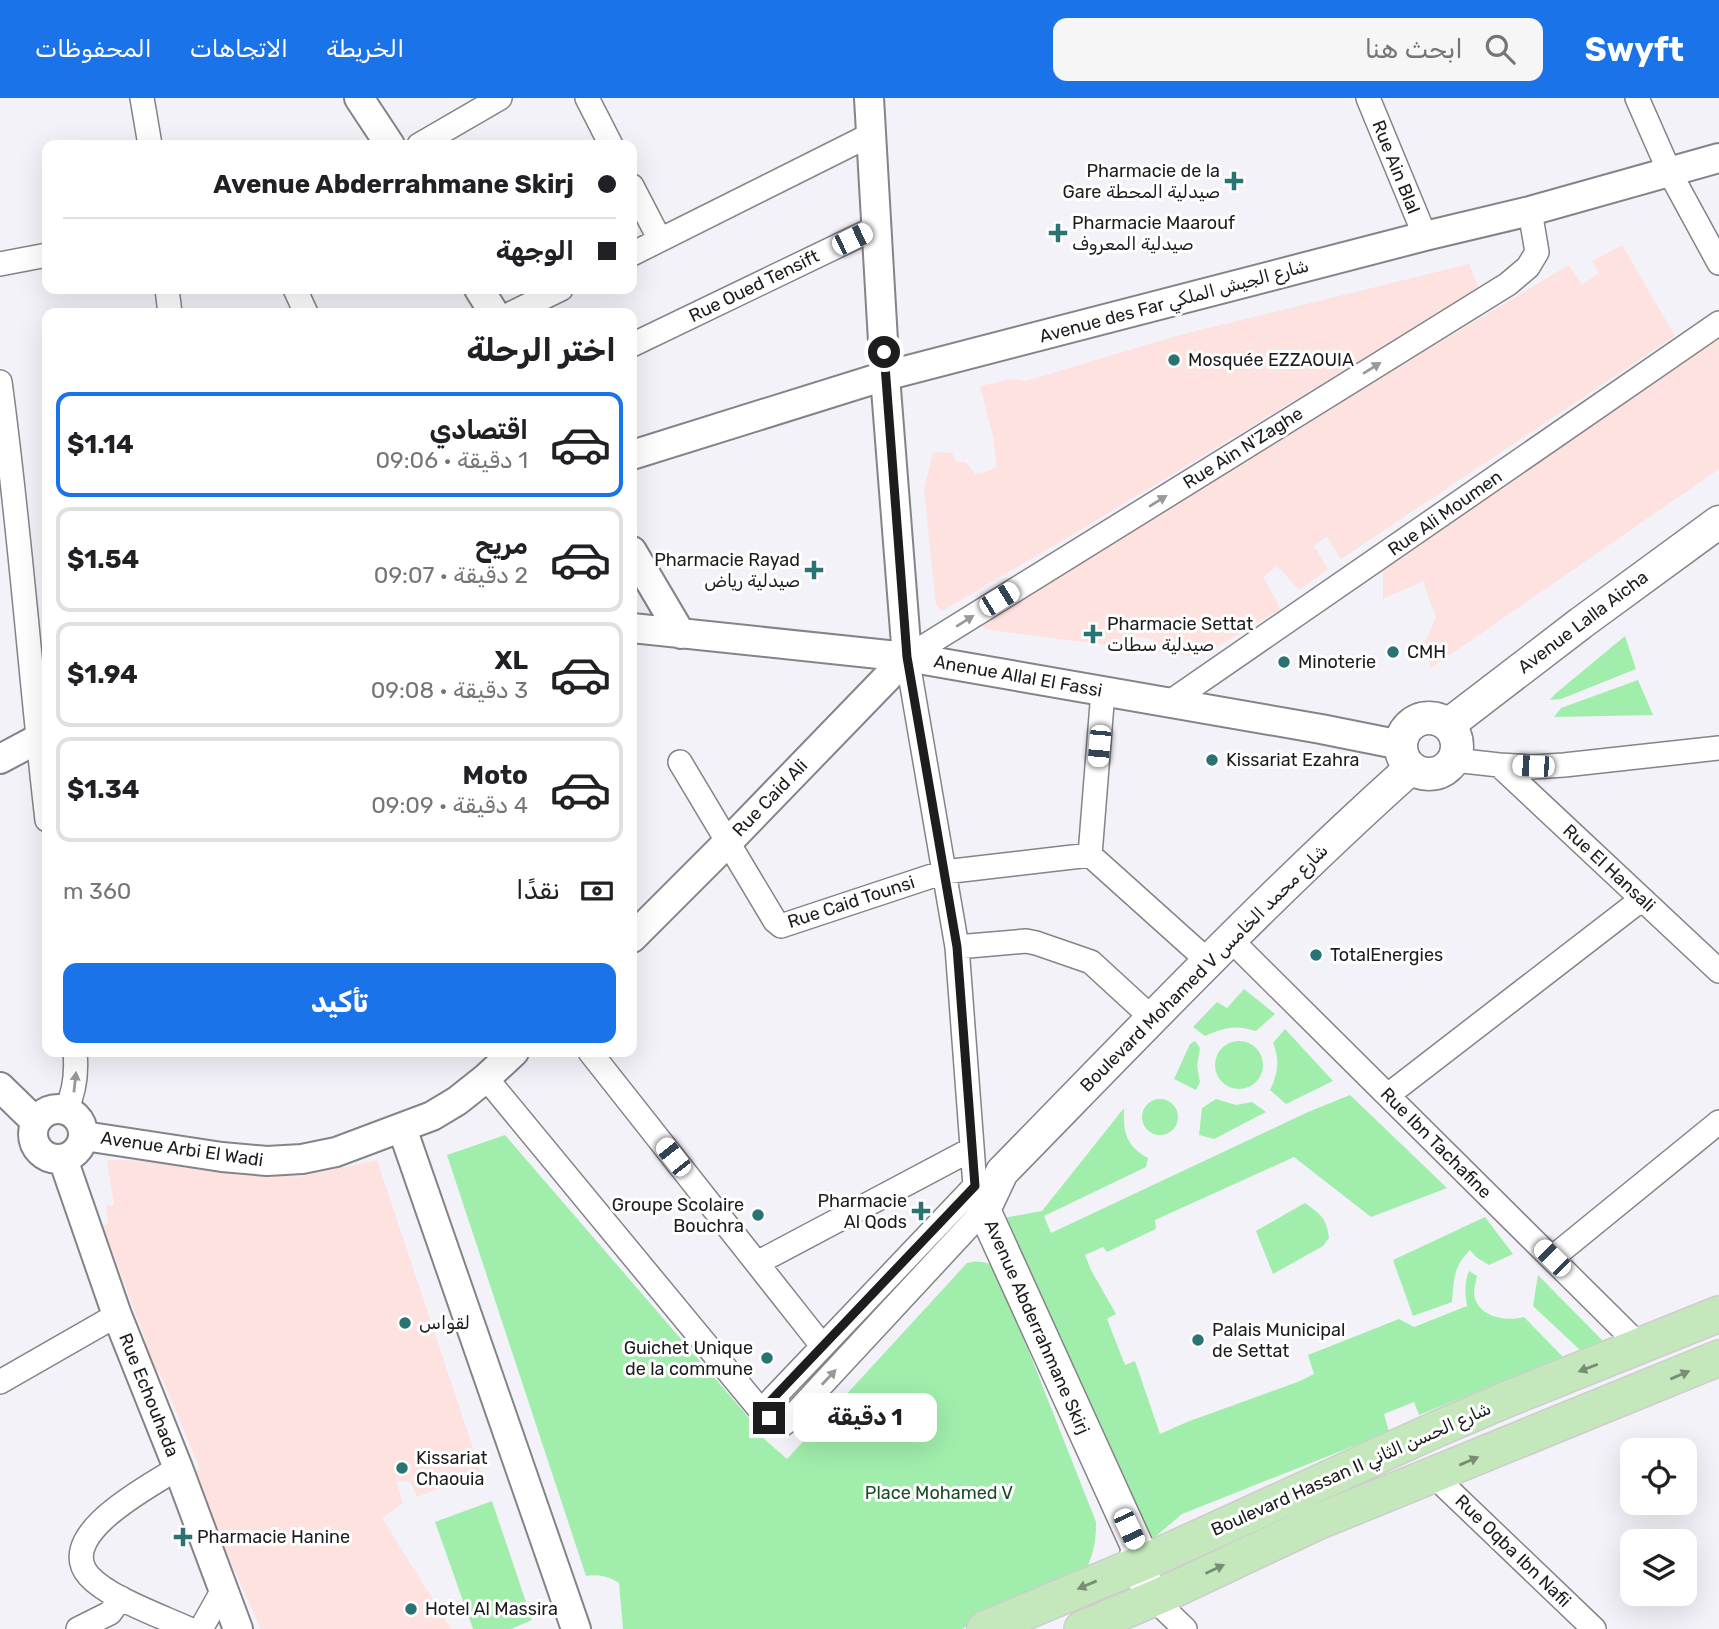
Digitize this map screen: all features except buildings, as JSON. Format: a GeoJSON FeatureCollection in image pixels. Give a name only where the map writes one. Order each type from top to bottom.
{"type":"FeatureCollection","features":[{"type":"Feature","properties":{"kind":"main road","name":"Avenue Lalla Aicha"},"geometry":{"type":"LineString","coordinates":[[1448,725],[1570,630],[1719,522]]}},
{"type":"Feature","properties":{"kind":"main road"},"geometry":{"type":"LineString","coordinates":[[1424,718],[1437,719],[1448,725],[1455,735],[1458,747],[1454,760],[1446,769],[1435,774],[1422,774],[1406,757],[1404,733],[1412,723],[1424,718]]}},
{"type":"Feature","properties":{"kind":"main road","name":"Boulevard Mohamed V شارع محمد الخامس"},"geometry":{"type":"LineString","coordinates":[[987,1189],[1219,950],[1347,825],[1406,757]]}},
{"type":"Feature","properties":{"kind":"main road","name":"Avenue Abderrahmane Skirj"},"geometry":{"type":"LineString","coordinates":[[987,1189],[1162,1595]]}},
{"type":"Feature","properties":{"kind":"main road","name":"Boulevard Hassan II شارع الحسن الثاني"},"geometry":{"type":"LineString","coordinates":[[985,1629],[1143,1556],[1437,1429],[1719,1314]]}},
{"type":"Feature","properties":{"kind":"main road","name":"Boulevard Hassan II شارع الحسن الثاني"},"geometry":{"type":"LineString","coordinates":[[1082,1629],[1162,1595],[1315,1523],[1719,1358]]}},
{"type":"Feature","properties":{"kind":"street"},"geometry":{"type":"LineString","coordinates":[[142,98],[149,140]]}},
{"type":"Feature","properties":{"kind":"street"},"geometry":{"type":"LineString","coordinates":[[359,98],[387,140]]}},
{"type":"Feature","properties":{"kind":"street"},"geometry":{"type":"LineString","coordinates":[[428,140],[500,98]]}},
{"type":"Feature","properties":{"kind":"street"},"geometry":{"type":"LineString","coordinates":[[587,98],[608,140]]}},
{"type":"Feature","properties":{"kind":"street","name":"Avenue Abderrahmane Skirj"},"geometry":{"type":"LineString","coordinates":[[869,98],[907,657],[957,947],[972,1149],[987,1189]]}},
{"type":"Feature","properties":{"kind":"street","name":"Rue Ain Blal"},"geometry":{"type":"LineString","coordinates":[[1368,98],[1425,236]]}},
{"type":"Feature","properties":{"kind":"street"},"geometry":{"type":"LineString","coordinates":[[1637,98],[1670,173],[1719,263]]}},
{"type":"Feature","properties":{"kind":"street"},"geometry":{"type":"LineString","coordinates":[[637,252],[870,135]]}},
{"type":"Feature","properties":{"kind":"street","name":"Avenue des Far شارع الجيش الملكي"},"geometry":{"type":"LineString","coordinates":[[637,453],[886,376],[1530,211],[1719,159]]}},
{"type":"Feature","properties":{"kind":"street"},"geometry":{"type":"LineString","coordinates":[[637,196],[660,240]]}},
{"type":"Feature","properties":{"kind":"street","name":"Rue Ain N'Zaghe"},"geometry":{"type":"LineString","coordinates":[[907,657],[1508,284],[1528,267],[1537,252],[1530,211]]}},
{"type":"Feature","properties":{"kind":"street","name":"Rue Oued Tensift"},"geometry":{"type":"LineString","coordinates":[[637,343],[877,227]]}},
{"type":"Feature","properties":{"kind":"street"},"geometry":{"type":"LineString","coordinates":[[0,264],[42,256]]}},
{"type":"Feature","properties":{"kind":"street"},"geometry":{"type":"LineString","coordinates":[[522,308],[551,294]]}},
{"type":"Feature","properties":{"kind":"street","name":"Rue Ali Moumen"},"geometry":{"type":"LineString","coordinates":[[1170,702],[1719,323]]}},
{"type":"Feature","properties":{"kind":"street"},"geometry":{"type":"LineString","coordinates":[[0,382],[42,736],[0,759]]}},
{"type":"Feature","properties":{"kind":"street"},"geometry":{"type":"LineString","coordinates":[[637,559],[681,634]]}},
{"type":"Feature","properties":{"kind":"street","name":"Anenue Allal El Fassi"},"geometry":{"type":"LineString","coordinates":[[637,629],[907,657],[1321,729],[1406,757]]}},
{"type":"Feature","properties":{"kind":"street","name":"Rue Caid Ali"},"geometry":{"type":"LineString","coordinates":[[637,933],[907,657]]}},
{"type":"Feature","properties":{"kind":"street"},"geometry":{"type":"LineString","coordinates":[[944,872],[1090,855],[1103,691]]}},
{"type":"Feature","properties":{"kind":"street"},"geometry":{"type":"LineString","coordinates":[[1454,760],[1499,765],[1564,765],[1719,748]]}},
{"type":"Feature","properties":{"kind":"street","name":"Rue Caid Tounsi"},"geometry":{"type":"LineString","coordinates":[[680,762],[775,921],[781,926],[944,872]]}},
{"type":"Feature","properties":{"kind":"street","name":"Rue El Hansali"},"geometry":{"type":"LineString","coordinates":[[1499,765],[1719,971]]}},
{"type":"Feature","properties":{"kind":"street","name":"Rue Ibn Tachafine"},"geometry":{"type":"LineString","coordinates":[[1090,855],[1219,950],[1388,1095],[1641,1347]]}},
{"type":"Feature","properties":{"kind":"street"},"geometry":{"type":"LineString","coordinates":[[1388,1095],[1642,899]]}},
{"type":"Feature","properties":{"kind":"street"},"geometry":{"type":"LineString","coordinates":[[957,947],[1026,941],[1086,960],[1153,1019]]}},
{"type":"Feature","properties":{"kind":"street"},"geometry":{"type":"LineString","coordinates":[[65,1110],[73,1095],[76,1080],[75,1057]]}},
{"type":"Feature","properties":{"kind":"street"},"geometry":{"type":"LineString","coordinates":[[509,1057],[457,1101],[432,1116],[402,1128],[576,1629]]}},
{"type":"Feature","properties":{"kind":"street"},"geometry":{"type":"LineString","coordinates":[[594,1057],[816,1338],[824,1344]]}},
{"type":"Feature","properties":{"kind":"street"},"geometry":{"type":"LineString","coordinates":[[486,1078],[761,1411]]}},
{"type":"Feature","properties":{"kind":"street"},"geometry":{"type":"LineString","coordinates":[[0,1087],[36,1122]]}},
{"type":"Feature","properties":{"kind":"street"},"geometry":{"type":"LineString","coordinates":[[65,1110],[75,1116],[82,1125],[84,1136],[73,1155],[52,1159],[42,1153],[35,1144],[33,1133],[36,1122],[44,1114],[65,1110]]}},
{"type":"Feature","properties":{"kind":"street"},"geometry":{"type":"LineString","coordinates":[[1552,1258],[1719,1122]]}},
{"type":"Feature","properties":{"kind":"street","name":"Avenue Arbi El Wadi"},"geometry":{"type":"LineString","coordinates":[[84,1136],[222,1157],[267,1161],[302,1159],[336,1152],[402,1128]]}},
{"type":"Feature","properties":{"kind":"street"},"geometry":{"type":"LineString","coordinates":[[757,1263],[972,1149]]}},
{"type":"Feature","properties":{"kind":"street","name":"Rue Echouhada"},"geometry":{"type":"LineString","coordinates":[[63,1159],[117,1315],[225,1588],[238,1629]]}},
{"type":"Feature","properties":{"kind":"street","name":"Boulevard Mohamed V شارع محمد الخامس"},"geometry":{"type":"LineString","coordinates":[[987,1189],[786,1422],[782,1425],[776,1424],[761,1411],[824,1344],[987,1189]]}},
{"type":"Feature","properties":{"kind":"street"},"geometry":{"type":"LineString","coordinates":[[0,1382],[117,1315]]}},
{"type":"Feature","properties":{"kind":"street"},"geometry":{"type":"LineString","coordinates":[[178,1468],[99,1523],[84,1543],[81,1554],[87,1574],[121,1598],[189,1629]]}},
{"type":"Feature","properties":{"kind":"street","name":"Rue Oqba Ibn Nafii"},"geometry":{"type":"LineString","coordinates":[[1432,1474],[1594,1629]]}},
{"type":"Feature","properties":{"kind":"street"},"geometry":{"type":"LineString","coordinates":[[201,1629],[225,1588]]}},
{"type":"Feature","properties":{"kind":"street"},"geometry":{"type":"LineString","coordinates":[[1162,1595],[1185,1629]]}},
{"type":"Feature","properties":{"kind":"street"},"geometry":{"type":"LineString","coordinates":[[78,1629],[110,1613],[121,1598]]}},
{"type":"Feature","properties":{"kind":"shaded area"},"geometry":{"type":"Polygon","coordinates":[[[1622,245],[1675,336],[1341,559],[1327,536],[1314,546],[1328,569],[1299,590],[1277,566],[1263,577],[1281,609],[1199,657],[1150,651],[1154,639],[1134,637],[1129,648],[984,629],[982,615],[1569,265],[1582,285],[1599,273],[1592,261],[1622,245]]]}},
{"type":"Feature","properties":{"kind":"shaded area"},"geometry":{"type":"Polygon","coordinates":[[[1469,264],[1478,287],[1060,542],[942,611],[936,605],[924,490],[933,452],[952,453],[957,462],[966,462],[975,474],[997,467],[993,436],[980,386],[1013,379],[1026,381],[1180,335],[1469,264]]]}},
{"type":"Feature","properties":{"kind":"shaded area"},"geometry":{"type":"Polygon","coordinates":[[[1719,334],[1719,469],[1431,668],[1424,644],[1436,618],[1423,581],[1383,599],[1383,566],[1719,334]]]}},
{"type":"Feature","properties":{"kind":"shaded area"},"geometry":{"type":"Polygon","coordinates":[[[107,1160],[162,1161],[298,1177],[377,1160],[481,1472],[417,1497],[410,1482],[396,1481],[403,1503],[382,1518],[451,1629],[261,1629],[191,1474],[200,1469],[159,1371],[151,1373],[142,1350],[147,1344],[112,1250],[103,1249],[101,1226],[108,1224],[106,1206],[114,1205],[107,1160]]]}},
{"type":"Feature","properties":{"kind":"green space"},"geometry":{"type":"Polygon","coordinates":[[[1625,636],[1636,669],[1561,699],[1550,700],[1555,694],[1625,636]]]}},
{"type":"Feature","properties":{"kind":"green space"},"geometry":{"type":"Polygon","coordinates":[[[1638,680],[1653,715],[1554,717],[1561,708],[1638,680]]]}},
{"type":"Feature","properties":{"kind":"green space"},"geometry":{"type":"Polygon","coordinates":[[[1244,989],[1275,1014],[1256,1031],[1230,1028],[1205,1036],[1193,1027],[1217,1002],[1227,1008],[1244,989]]]}},
{"type":"Feature","properties":{"kind":"green space"},"geometry":{"type":"Polygon","coordinates":[[[1285,1029],[1333,1081],[1286,1104],[1270,1090],[1277,1066],[1273,1043],[1285,1029]]]}},
{"type":"Feature","properties":{"kind":"green space"},"geometry":{"type":"Polygon","coordinates":[[[1195,1041],[1200,1048],[1197,1066],[1200,1082],[1196,1090],[1174,1079],[1190,1044],[1195,1041]]]}},
{"type":"Feature","properties":{"kind":"green space"},"geometry":{"type":"Polygon","coordinates":[[[1239,1041],[1256,1048],[1263,1065],[1256,1082],[1239,1089],[1222,1082],[1215,1065],[1222,1048],[1239,1041]]]}},
{"type":"Feature","properties":{"kind":"green space"},"geometry":{"type":"Polygon","coordinates":[[[1350,1095],[1447,1188],[1371,1217],[1294,1157],[1155,1220],[1156,1229],[1107,1252],[1103,1247],[1085,1255],[1116,1314],[1107,1319],[1125,1365],[1135,1361],[1160,1434],[1314,1374],[1308,1355],[1399,1319],[1414,1327],[1467,1306],[1465,1288],[1469,1271],[1477,1276],[1474,1293],[1480,1308],[1501,1318],[1524,1317],[1563,1357],[1419,1415],[1414,1402],[1384,1414],[1389,1432],[1182,1514],[1148,1543],[998,1219],[1042,1211],[1124,1108],[1127,1138],[1148,1158],[1146,1167],[1044,1216],[1051,1233],[1308,1112],[1350,1095]]]}},
{"type":"Feature","properties":{"kind":"green space"},"geometry":{"type":"Polygon","coordinates":[[[1160,1099],[1173,1104],[1178,1117],[1173,1130],[1160,1135],[1147,1130],[1142,1117],[1147,1104],[1160,1099]]]}},
{"type":"Feature","properties":{"kind":"green space"},"geometry":{"type":"Polygon","coordinates":[[[1216,1099],[1236,1105],[1252,1102],[1266,1112],[1214,1139],[1199,1135],[1202,1108],[1216,1099]]]}},
{"type":"Feature","properties":{"kind":"green space","name":"Place Mohamed V"},"geometry":{"type":"Polygon","coordinates":[[[505,1135],[744,1412],[754,1430],[787,1459],[967,1263],[982,1262],[996,1268],[1096,1522],[1093,1550],[1083,1576],[962,1629],[623,1629],[619,1583],[603,1576],[586,1576],[447,1155],[505,1135]]]}},
{"type":"Feature","properties":{"kind":"green space"},"geometry":{"type":"Polygon","coordinates":[[[1305,1203],[1322,1217],[1329,1238],[1323,1246],[1273,1274],[1256,1231],[1305,1203]]]}},
{"type":"Feature","properties":{"kind":"green space"},"geometry":{"type":"Polygon","coordinates":[[[1485,1217],[1513,1254],[1489,1265],[1470,1250],[1457,1268],[1452,1302],[1413,1316],[1393,1260],[1485,1217]]]}},
{"type":"Feature","properties":{"kind":"green space"},"geometry":{"type":"Polygon","coordinates":[[[1538,1275],[1603,1341],[1580,1350],[1533,1306],[1538,1275]]]}},
{"type":"Feature","properties":{"kind":"green space"},"geometry":{"type":"Polygon","coordinates":[[[492,1501],[532,1620],[511,1629],[473,1629],[435,1522],[492,1501]]]}},
{"type":"Feature","properties":{"kind":"place","name":"Pharmacie de la Gare صيدلية المحطة"},"geometry":{"type":"Point","coordinates":[1234,181]}},
{"type":"Feature","properties":{"kind":"place","name":"Pharmacie Maarouf صيدلية المعروف"},"geometry":{"type":"Point","coordinates":[1058,233]}},
{"type":"Feature","properties":{"kind":"place","name":"Mosquée EZZAOUIA"},"geometry":{"type":"Point","coordinates":[1174,360]}},
{"type":"Feature","properties":{"kind":"place","name":"Pharmacie Rayad صيدلية رياض"},"geometry":{"type":"Point","coordinates":[814,570]}},
{"type":"Feature","properties":{"kind":"place","name":"Pharmacie Settat صيدلية سطات"},"geometry":{"type":"Point","coordinates":[1093,634]}},
{"type":"Feature","properties":{"kind":"place","name":"CMH"},"geometry":{"type":"Point","coordinates":[1393,652]}},
{"type":"Feature","properties":{"kind":"place","name":"Minoterie"},"geometry":{"type":"Point","coordinates":[1284,662]}},
{"type":"Feature","properties":{"kind":"place","name":"Kissariat Ezahra"},"geometry":{"type":"Point","coordinates":[1212,760]}},
{"type":"Feature","properties":{"kind":"place","name":"TotalEnergies"},"geometry":{"type":"Point","coordinates":[1316,955]}},
{"type":"Feature","properties":{"kind":"place","name":"Pharmacie Al Qods"},"geometry":{"type":"Point","coordinates":[921,1211]}},
{"type":"Feature","properties":{"kind":"place","name":"Groupe Scolaire Bouchra"},"geometry":{"type":"Point","coordinates":[758,1215]}},
{"type":"Feature","properties":{"kind":"place","name":"لقواس"},"geometry":{"type":"Point","coordinates":[405,1323]}},
{"type":"Feature","properties":{"kind":"place","name":"Palais Municipal de Settat"},"geometry":{"type":"Point","coordinates":[1198,1340]}},
{"type":"Feature","properties":{"kind":"place","name":"Guichet Unique de la commune"},"geometry":{"type":"Point","coordinates":[767,1358]}},
{"type":"Feature","properties":{"kind":"place","name":"Kissariat Chaouia"},"geometry":{"type":"Point","coordinates":[402,1468]}},
{"type":"Feature","properties":{"kind":"place","name":"Pharmacie Hanine"},"geometry":{"type":"Point","coordinates":[183,1537]}},
{"type":"Feature","properties":{"kind":"place","name":"Hotel Al Massira"},"geometry":{"type":"Point","coordinates":[411,1609]}},
{"type":"Feature","properties":{"kind":"route"},"geometry":{"type":"LineString","coordinates":[[769,1418],[761,1411],[975,1186],[957,947],[907,657],[884,352]]}}]}
